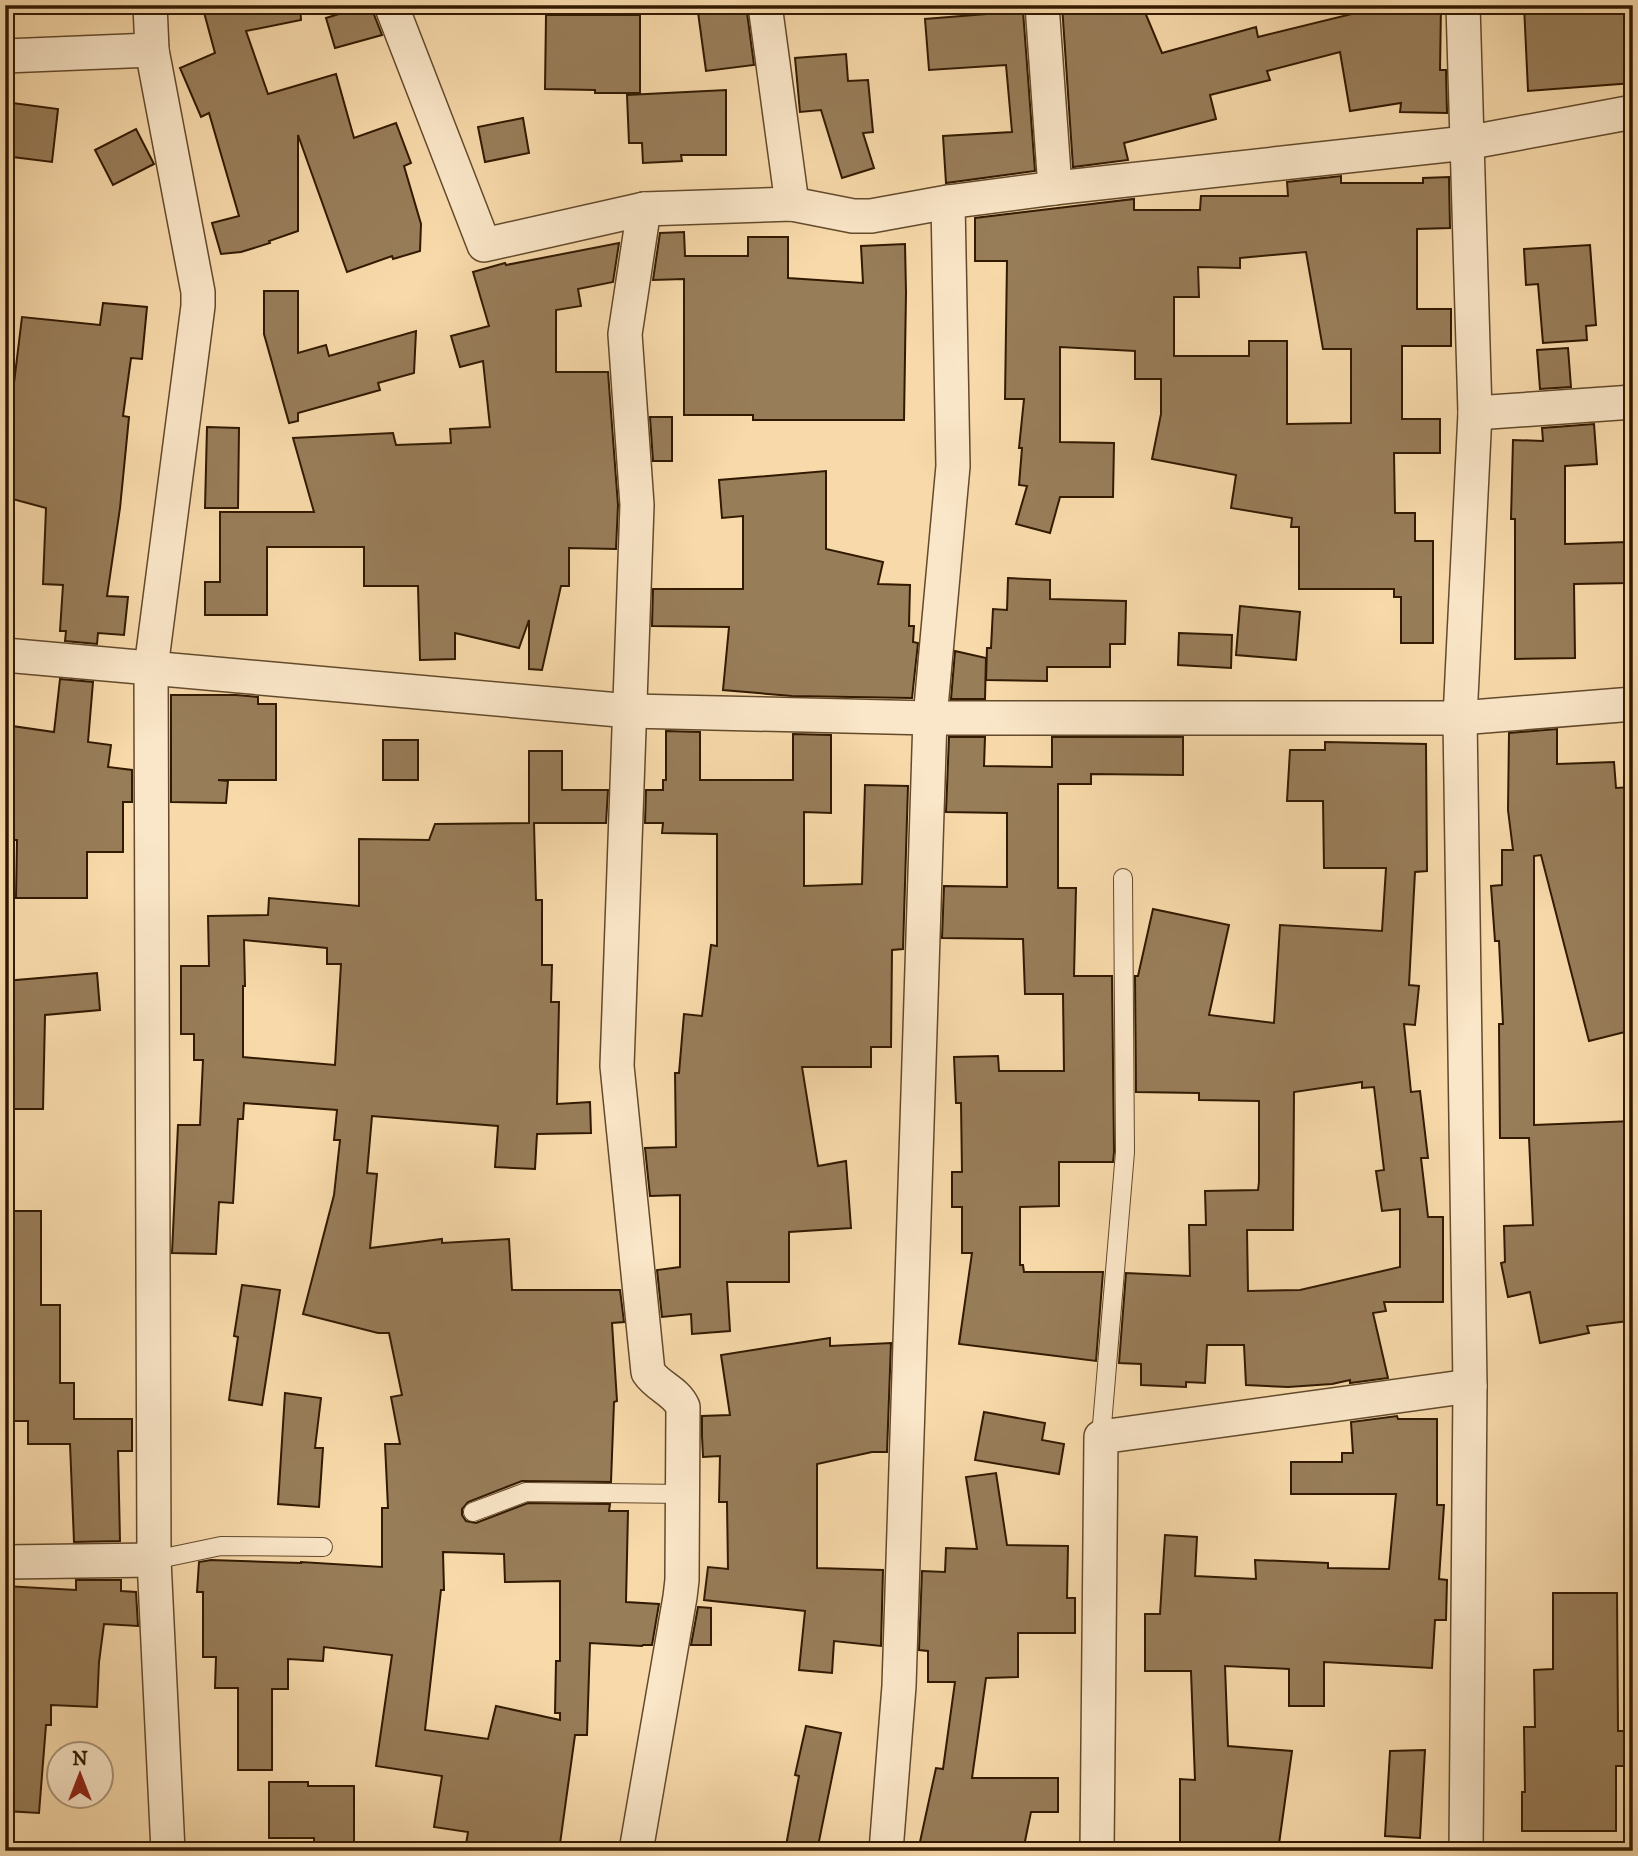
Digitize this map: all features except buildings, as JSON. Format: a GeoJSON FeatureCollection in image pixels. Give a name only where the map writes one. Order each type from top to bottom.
{"type":"FeatureCollection","features":[{"type":"Feature","properties":{"kind":"street"},"geometry":{"type":"LineString","coordinates":[[150,5],[152,50],[198,292],[151,668],[154,1560],[168,1851]]}},
{"type":"Feature","properties":{"kind":"street"},"geometry":{"type":"LineString","coordinates":[[391,5],[484,245],[644,209],[792,204],[853,216],[871,216],[948,202],[1055,188],[1466,143],[1633,112]]}},
{"type":"Feature","properties":{"kind":"street"},"geometry":{"type":"LineString","coordinates":[[765,5],[792,204]]}},
{"type":"Feature","properties":{"kind":"street"},"geometry":{"type":"LineString","coordinates":[[1042,5],[1055,188]]}},
{"type":"Feature","properties":{"kind":"street"},"geometry":{"type":"LineString","coordinates":[[1463,5],[1475,413],[1460,718],[1470,1386],[1466,1851]]}},
{"type":"Feature","properties":{"kind":"street"},"geometry":{"type":"LineString","coordinates":[[5,56],[152,50]]}},
{"type":"Feature","properties":{"kind":"street"},"geometry":{"type":"LineString","coordinates":[[886,1851],[899,1686],[930,718],[953,466],[948,202]]}},
{"type":"Feature","properties":{"kind":"street"},"geometry":{"type":"LineString","coordinates":[[636,1851],[680,1597],[683,1494],[683,1407],[678,1398],[654,1381],[648,1373],[617,1066],[637,505],[625,334],[644,209]]}},
{"type":"Feature","properties":{"kind":"street"},"geometry":{"type":"LineString","coordinates":[[1475,413],[1633,402]]}},
{"type":"Feature","properties":{"kind":"street"},"geometry":{"type":"LineString","coordinates":[[5,655],[630,711],[930,718],[1460,718],[1633,704]]}},
{"type":"Feature","properties":{"kind":"street"},"geometry":{"type":"LineString","coordinates":[[1097,1851],[1101,1437],[1470,1386]]}},
{"type":"Feature","properties":{"kind":"street"},"geometry":{"type":"LineString","coordinates":[[5,1562],[154,1560]]}},
{"type":"Feature","properties":{"kind":"lane"},"geometry":{"type":"LineString","coordinates":[[1101,1437],[1125,1152],[1123,878]]}},
{"type":"Feature","properties":{"kind":"lane"},"geometry":{"type":"LineString","coordinates":[[472,1512],[526,1492],[683,1494]]}},
{"type":"Feature","properties":{"kind":"lane"},"geometry":{"type":"LineString","coordinates":[[154,1560],[221,1546],[323,1547]]}}]}
